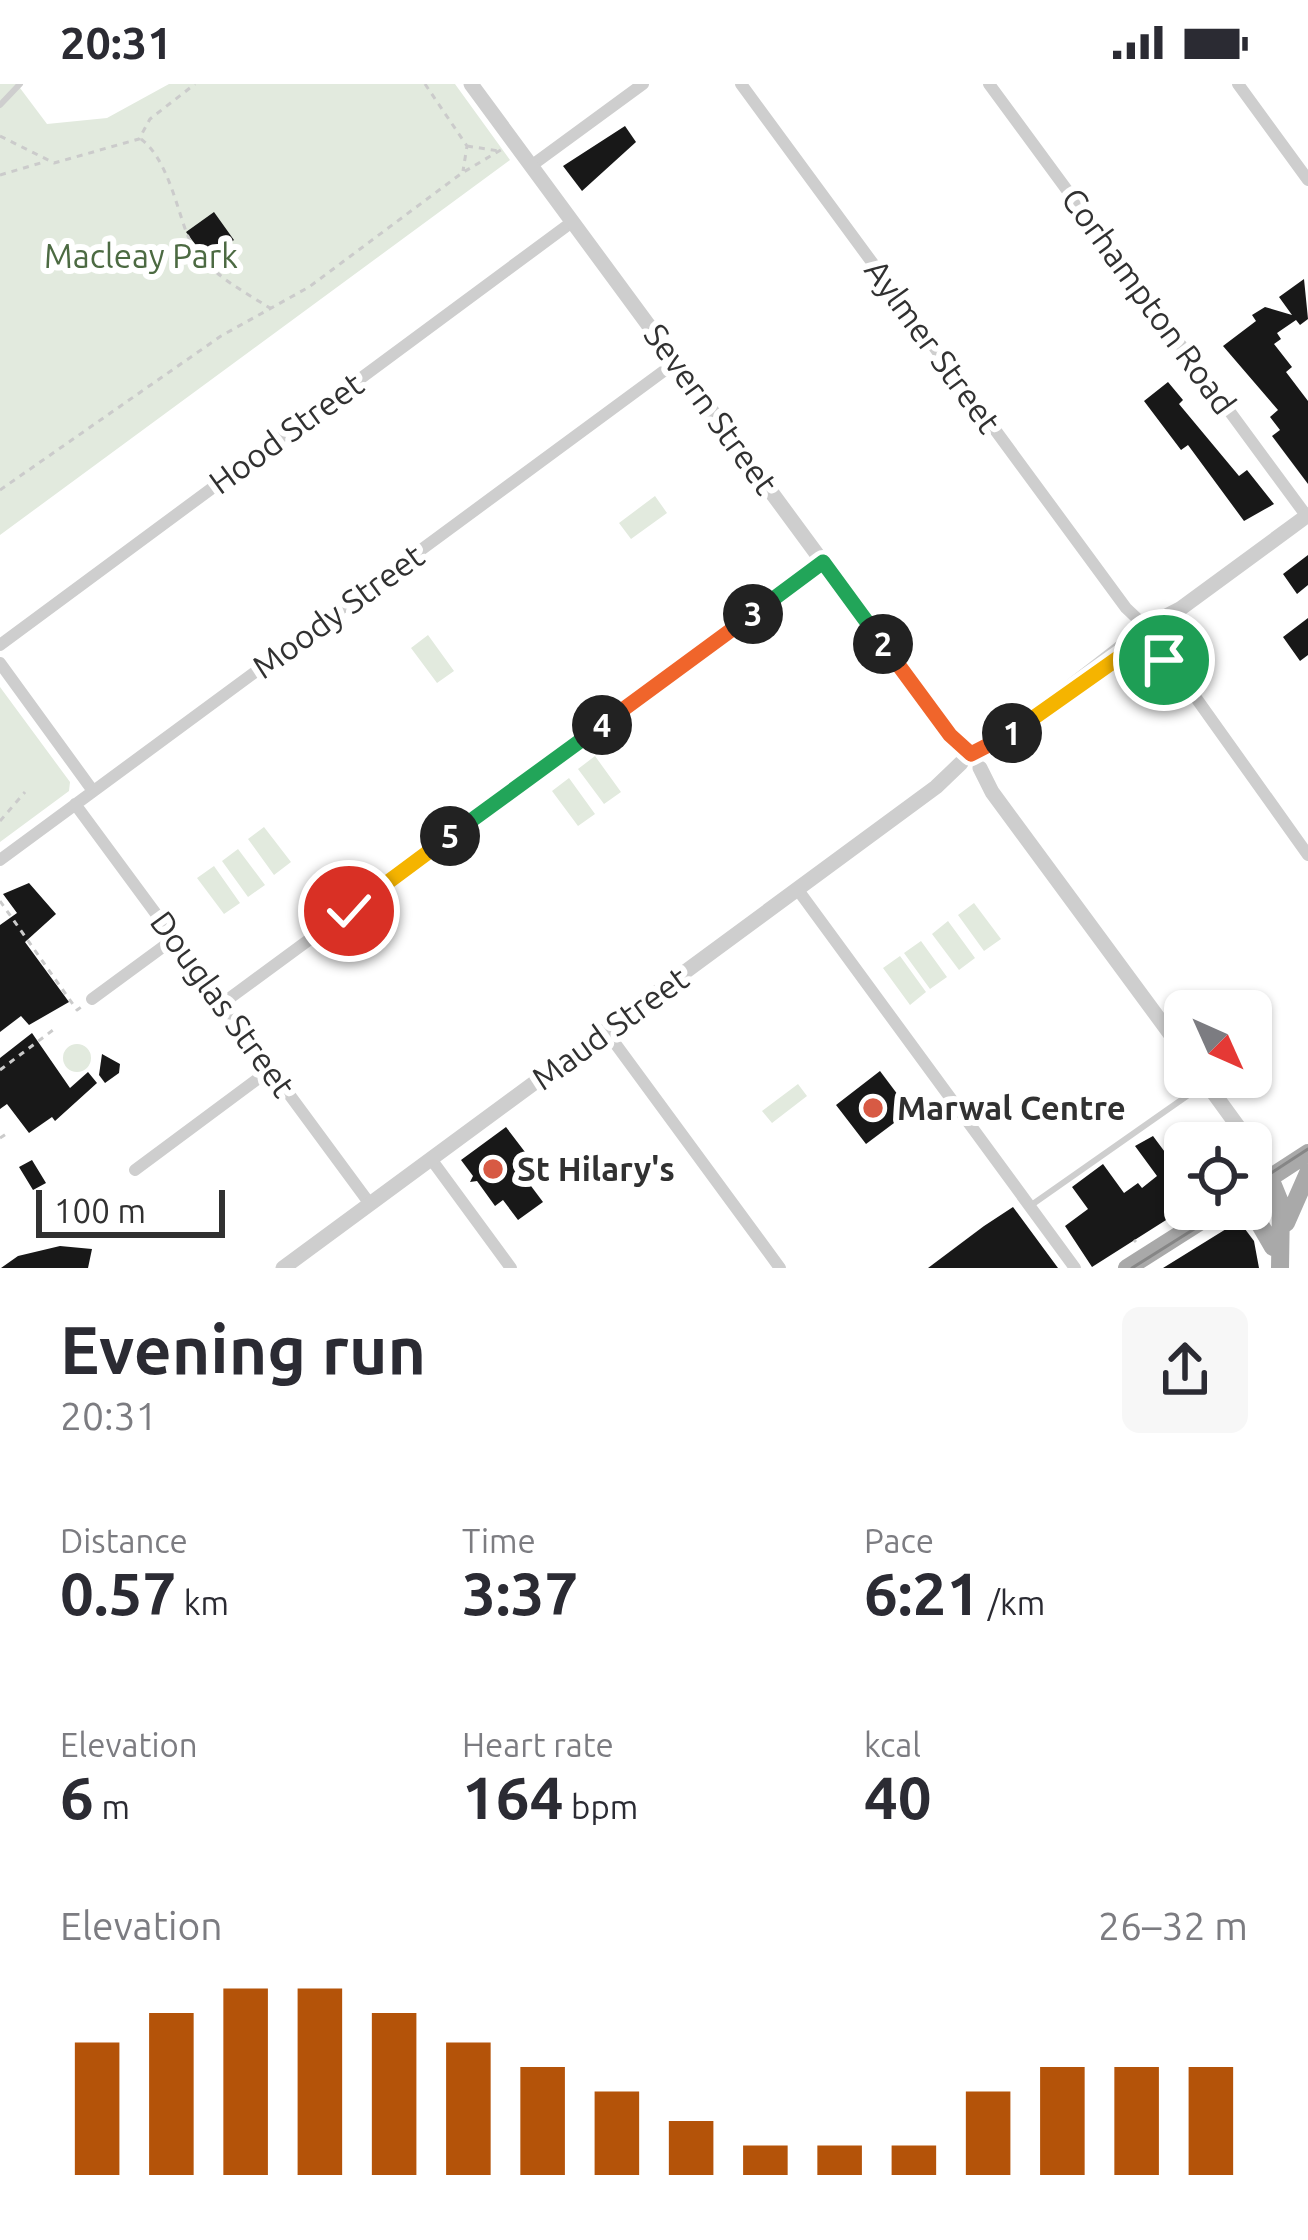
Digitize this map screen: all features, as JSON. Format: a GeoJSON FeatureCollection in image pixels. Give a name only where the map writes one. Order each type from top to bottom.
{"type":"FeatureCollection","features":[{"type":"Feature","properties":{"kind":"main road"},"geometry":{"type":"LineString","coordinates":[[1272,1177],[1308,1153]]}},
{"type":"Feature","properties":{"kind":"main road"},"geometry":{"type":"LineString","coordinates":[[1277,1261],[1289,1212],[1308,1173]]}},
{"type":"Feature","properties":{"kind":"main road"},"geometry":{"type":"LineString","coordinates":[[1272,1183],[1281,1204],[1277,1261]]}},
{"type":"Feature","properties":{"kind":"main road"},"geometry":{"type":"LineString","coordinates":[[1126,1268],[1187,1230]]}},
{"type":"Feature","properties":{"kind":"main road"},"geometry":{"type":"LineString","coordinates":[[1262,1230],[1277,1261]]}},
{"type":"Feature","properties":{"kind":"street","name":"Severn Street"},"geometry":{"type":"LineString","coordinates":[[471,84],[1164,1025]]}},
{"type":"Feature","properties":{"kind":"street"},"geometry":{"type":"LineString","coordinates":[[531,166],[643,84]]}},
{"type":"Feature","properties":{"kind":"street","name":"Aylmer Street"},"geometry":{"type":"LineString","coordinates":[[741,84],[1308,855]]}},
{"type":"Feature","properties":{"kind":"street","name":"Corhampton Road"},"geometry":{"type":"LineString","coordinates":[[989,84],[1308,516]]}},
{"type":"Feature","properties":{"kind":"street"},"geometry":{"type":"LineString","coordinates":[[1238,84],[1308,180]]}},
{"type":"Feature","properties":{"kind":"street","name":"Hood Street"},"geometry":{"type":"LineString","coordinates":[[0,645],[572,222]]}},
{"type":"Feature","properties":{"kind":"street","name":"Moody Street"},"geometry":{"type":"LineString","coordinates":[[0,860],[676,362]]}},
{"type":"Feature","properties":{"kind":"street","name":"Maud Street"},"geometry":{"type":"LineString","coordinates":[[283,1268],[1308,516]]}},
{"type":"Feature","properties":{"kind":"street"},"geometry":{"type":"LineString","coordinates":[[223,1004],[823,562]]}},
{"type":"Feature","properties":{"kind":"street"},"geometry":{"type":"LineString","coordinates":[[0,663],[93,791]]}},
{"type":"Feature","properties":{"kind":"street","name":"Douglas Street"},"geometry":{"type":"LineString","coordinates":[[75,804],[370,1204]]}},
{"type":"Feature","properties":{"kind":"street"},"geometry":{"type":"LineString","coordinates":[[798,890],[1075,1268]]}},
{"type":"Feature","properties":{"kind":"street"},"geometry":{"type":"LineString","coordinates":[[92,999],[175,938]]}},
{"type":"Feature","properties":{"kind":"street"},"geometry":{"type":"LineString","coordinates":[[606,1031],[780,1268]]}},
{"type":"Feature","properties":{"kind":"street"},"geometry":{"type":"LineString","coordinates":[[134,1170],[271,1069]]}},
{"type":"Feature","properties":{"kind":"street"},"geometry":{"type":"LineString","coordinates":[[431,1159],[511,1268]]}},
{"type":"Feature","properties":{"kind":"lane"},"geometry":{"type":"LineString","coordinates":[[0,105],[20,84]]}},
{"type":"Feature","properties":{"kind":"lane"},"geometry":{"type":"LineString","coordinates":[[1030,1206],[1179,1098]]}},
{"type":"Feature","properties":{"kind":"path"},"geometry":{"type":"LineString","coordinates":[[0,175],[45,162],[61,163],[139,139],[159,111],[195,84]]}},
{"type":"Feature","properties":{"kind":"path"},"geometry":{"type":"LineString","coordinates":[[425,84],[467,146],[462,172]]}},
{"type":"Feature","properties":{"kind":"path"},"geometry":{"type":"LineString","coordinates":[[0,136],[45,162]]}},
{"type":"Feature","properties":{"kind":"path"},"geometry":{"type":"LineString","coordinates":[[139,139],[148,144],[186,233],[210,266],[274,310]]}},
{"type":"Feature","properties":{"kind":"path"},"geometry":{"type":"LineString","coordinates":[[0,490],[221,336],[274,310],[462,172],[502,150],[467,146]]}},
{"type":"Feature","properties":{"kind":"path"},"geometry":{"type":"LineString","coordinates":[[0,821],[25,792]]}},
{"type":"Feature","properties":{"kind":"path"},"geometry":{"type":"LineString","coordinates":[[0,901],[77,1010],[92,999]]}},
{"type":"Feature","properties":{"kind":"path"},"geometry":{"type":"LineString","coordinates":[[0,1070],[53,1030]]}},
{"type":"Feature","properties":{"kind":"path"},"geometry":{"type":"LineString","coordinates":[[0,1138],[6,1134]]}},
{"type":"Feature","properties":{"kind":"green space","name":"Macleay Park"},"geometry":{"type":"Polygon","coordinates":[[[0,84],[17,84],[47,124],[107,118],[169,84],[455,84],[510,160],[0,535],[0,84]]]}},
{"type":"Feature","properties":{"kind":"green space"},"geometry":{"type":"Polygon","coordinates":[[[655,496],[667,513],[631,539],[619,523],[655,496]]]}},
{"type":"Feature","properties":{"kind":"green space"},"geometry":{"type":"Polygon","coordinates":[[[428,635],[454,671],[437,683],[411,648],[428,635]]]}},
{"type":"Feature","properties":{"kind":"green space"},"geometry":{"type":"Polygon","coordinates":[[[0,687],[70,782],[69,791],[0,842],[0,687]]]}},
{"type":"Feature","properties":{"kind":"green space"},"geometry":{"type":"Polygon","coordinates":[[[595,756],[621,792],[604,804],[578,769],[595,756]]]}},
{"type":"Feature","properties":{"kind":"green space"},"geometry":{"type":"Polygon","coordinates":[[[569,778],[595,814],[578,826],[552,791],[569,778]]]}},
{"type":"Feature","properties":{"kind":"green space"},"geometry":{"type":"Polygon","coordinates":[[[264,827],[291,862],[274,875],[248,839],[264,827]]]}},
{"type":"Feature","properties":{"kind":"green space"},"geometry":{"type":"Polygon","coordinates":[[[238,849],[265,885],[248,897],[222,861],[238,849]]]}},
{"type":"Feature","properties":{"kind":"green space"},"geometry":{"type":"Polygon","coordinates":[[[214,866],[240,903],[224,914],[197,878],[214,866]]]}},
{"type":"Feature","properties":{"kind":"green space"},"geometry":{"type":"Polygon","coordinates":[[[974,903],[1001,939],[984,951],[958,915],[974,903]]]}},
{"type":"Feature","properties":{"kind":"green space"},"geometry":{"type":"Polygon","coordinates":[[[948,921],[975,958],[959,970],[932,934],[948,921]]]}},
{"type":"Feature","properties":{"kind":"green space"},"geometry":{"type":"Polygon","coordinates":[[[921,941],[947,977],[930,989],[904,953],[921,941]]]}},
{"type":"Feature","properties":{"kind":"green space"},"geometry":{"type":"Polygon","coordinates":[[[900,956],[926,992],[910,1005],[883,968],[900,956]]]}},
{"type":"Feature","properties":{"kind":"green space"},"geometry":{"type":"Polygon","coordinates":[[[77,1044],[87,1048],[91,1058],[87,1068],[77,1072],[67,1068],[63,1058],[67,1048],[77,1044]]]}},
{"type":"Feature","properties":{"kind":"green space"},"geometry":{"type":"Polygon","coordinates":[[[798,1084],[807,1096],[772,1123],[762,1111],[798,1084]]]}},
{"type":"Feature","properties":{"kind":"building"},"geometry":{"type":"Polygon","coordinates":[[[625,126],[636,142],[582,191],[563,166],[625,126]]]}},
{"type":"Feature","properties":{"kind":"building"},"geometry":{"type":"Polygon","coordinates":[[[214,212],[234,240],[207,260],[186,232],[214,212]]]}},
{"type":"Feature","properties":{"kind":"building"},"geometry":{"type":"Polygon","coordinates":[[[1304,279],[1308,319],[1300,325],[1296,320],[1277,333],[1281,339],[1274,344],[1292,367],[1286,372],[1308,401],[1308,484],[1272,436],[1280,430],[1270,417],[1278,410],[1223,346],[1256,321],[1252,315],[1265,307],[1292,315],[1279,297],[1304,279]]]}},
{"type":"Feature","properties":{"kind":"building"},"geometry":{"type":"Polygon","coordinates":[[[1168,382],[1183,400],[1179,404],[1239,476],[1247,470],[1274,504],[1244,521],[1188,445],[1181,450],[1144,401],[1168,382]]]}},
{"type":"Feature","properties":{"kind":"building"},"geometry":{"type":"Polygon","coordinates":[[[1308,555],[1308,585],[1297,594],[1283,574],[1308,555]]]}},
{"type":"Feature","properties":{"kind":"building"},"geometry":{"type":"Polygon","coordinates":[[[1308,618],[1308,655],[1300,661],[1283,637],[1308,618]]]}},
{"type":"Feature","properties":{"kind":"building"},"geometry":{"type":"Polygon","coordinates":[[[29,883],[56,914],[25,942],[69,1002],[29,1025],[21,1016],[0,1032],[0,925],[17,913],[3,894],[29,883]]]}},
{"type":"Feature","properties":{"kind":"building"},"geometry":{"type":"Polygon","coordinates":[[[32,1033],[70,1088],[88,1072],[97,1083],[55,1121],[52,1117],[29,1133],[7,1104],[0,1109],[0,1058],[32,1033]]]}},
{"type":"Feature","properties":{"kind":"building"},"geometry":{"type":"Polygon","coordinates":[[[102,1054],[120,1064],[119,1073],[105,1083],[99,1075],[102,1054]]]}},
{"type":"Feature","properties":{"kind":"building","name":"Marwal Centre"},"geometry":{"type":"Polygon","coordinates":[[[880,1071],[910,1111],[866,1144],[836,1105],[880,1071]]]}},
{"type":"Feature","properties":{"kind":"building"},"geometry":{"type":"Polygon","coordinates":[[[506,1127],[541,1173],[528,1182],[543,1202],[518,1220],[503,1200],[495,1206],[477,1181],[470,1182],[473,1176],[461,1160],[506,1127]]]}},
{"type":"Feature","properties":{"kind":"building"},"geometry":{"type":"Polygon","coordinates":[[[1153,1136],[1164,1151],[1164,1221],[1092,1267],[1065,1226],[1088,1209],[1072,1187],[1103,1164],[1124,1193],[1138,1183],[1142,1188],[1157,1176],[1135,1146],[1153,1136]]]}},
{"type":"Feature","properties":{"kind":"building"},"geometry":{"type":"Polygon","coordinates":[[[32,1160],[46,1183],[33,1190],[19,1167],[32,1160]]]}},
{"type":"Feature","properties":{"kind":"building"},"geometry":{"type":"Polygon","coordinates":[[[1013,1207],[1058,1268],[928,1268],[984,1226],[1013,1207]]]}},
{"type":"Feature","properties":{"kind":"building"},"geometry":{"type":"Polygon","coordinates":[[[1224,1230],[1246,1230],[1254,1241],[1259,1268],[1163,1268],[1224,1230]]]}},
{"type":"Feature","properties":{"kind":"building"},"geometry":{"type":"Polygon","coordinates":[[[60,1246],[92,1249],[88,1268],[1,1268],[18,1256],[60,1246]]]}},
{"type":"Feature","properties":{"kind":"tram line"},"geometry":{"type":"LineString","coordinates":[[1272,1172],[1308,1149]]}},
{"type":"Feature","properties":{"kind":"tram line"},"geometry":{"type":"LineString","coordinates":[[1132,1268],[1193,1230]]}},
{"type":"Feature","properties":{"kind":"place","name":"Marwal Centre"},"geometry":{"type":"Point","coordinates":[873,1108]}},
{"type":"Feature","properties":{"kind":"place","name":"St Hilary's"},"geometry":{"type":"Point","coordinates":[493,1169]}},
{"type":"Feature","properties":{"kind":"route"},"geometry":{"type":"LineString","coordinates":[[349,911],[823,562],[950,735],[971,754],[1003,739],[1122,652],[1147,644],[1164,660]]}}]}
